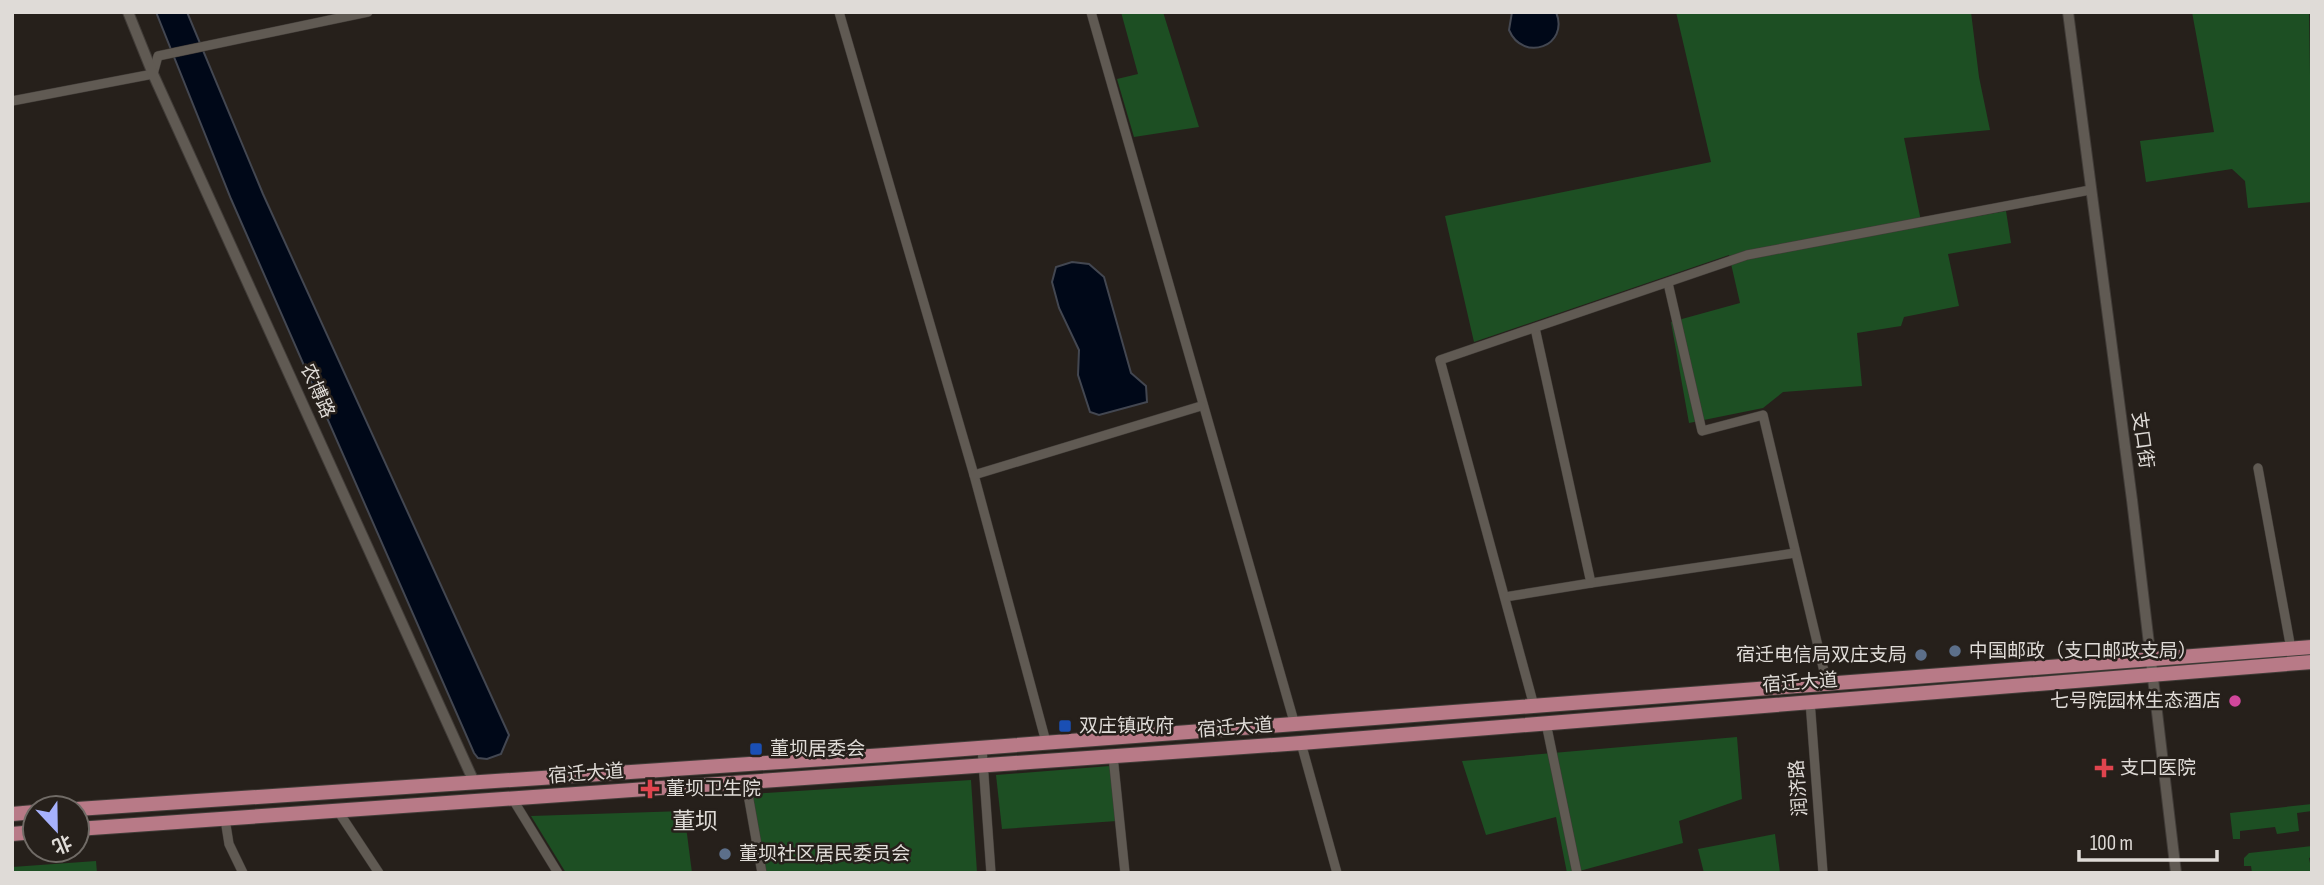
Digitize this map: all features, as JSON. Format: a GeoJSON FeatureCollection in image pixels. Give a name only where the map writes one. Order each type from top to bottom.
{"type":"FeatureCollection","features":[{"type":"Feature","properties":{"kind":"main road","name":"宿迁大道"},"geometry":{"type":"LineString","coordinates":[[91,828],[1301,743],[1811,701],[2312,648]]}},
{"type":"Feature","properties":{"kind":"main road","name":"宿迁大道"},"geometry":{"type":"LineString","coordinates":[[91,808],[982,748],[1827,684],[2152,667],[2312,662]]}},
{"type":"Feature","properties":{"kind":"street","name":"农博路"},"geometry":{"type":"LineString","coordinates":[[128,12],[153,74],[475,784]]}},
{"type":"Feature","properties":{"kind":"street"},"geometry":{"type":"LineString","coordinates":[[12,101],[153,74],[158,56],[368,12]]}},
{"type":"Feature","properties":{"kind":"street"},"geometry":{"type":"LineString","coordinates":[[839,12],[974,475],[1046,742]]}},
{"type":"Feature","properties":{"kind":"street"},"geometry":{"type":"LineString","coordinates":[[1091,12],[1201,406],[1295,724]]}},
{"type":"Feature","properties":{"kind":"street","name":"支口街"},"geometry":{"type":"LineString","coordinates":[[2068,12],[2176,873]]}},
{"type":"Feature","properties":{"kind":"street"},"geometry":{"type":"LineString","coordinates":[[1534,706],[1440,360],[1747,255],[2090,190]]}},
{"type":"Feature","properties":{"kind":"street"},"geometry":{"type":"LineString","coordinates":[[1668,283],[1702,431],[1763,415],[1827,684]]}},
{"type":"Feature","properties":{"kind":"street"},"geometry":{"type":"LineString","coordinates":[[1535,328],[1591,583]]}},
{"type":"Feature","properties":{"kind":"street"},"geometry":{"type":"LineString","coordinates":[[974,475],[1201,406]]}},
{"type":"Feature","properties":{"kind":"street"},"geometry":{"type":"LineString","coordinates":[[2258,468],[2291,649]]}},
{"type":"Feature","properties":{"kind":"street"},"geometry":{"type":"LineString","coordinates":[[1505,597],[1795,552]]}},
{"type":"Feature","properties":{"kind":"street","name":"润济路"},"geometry":{"type":"LineString","coordinates":[[1811,701],[1823,873]]}},
{"type":"Feature","properties":{"kind":"street"},"geometry":{"type":"LineString","coordinates":[[1546,723],[1577,873]]}},
{"type":"Feature","properties":{"kind":"street"},"geometry":{"type":"LineString","coordinates":[[1301,743],[1337,873]]}},
{"type":"Feature","properties":{"kind":"street"},"geometry":{"type":"LineString","coordinates":[[982,748],[991,873]]}},
{"type":"Feature","properties":{"kind":"street"},"geometry":{"type":"LineString","coordinates":[[1113,756],[1125,873]]}},
{"type":"Feature","properties":{"kind":"street"},"geometry":{"type":"LineString","coordinates":[[746,783],[762,873]]}},
{"type":"Feature","properties":{"kind":"street"},"geometry":{"type":"LineString","coordinates":[[512,799],[558,873]]}},
{"type":"Feature","properties":{"kind":"street"},"geometry":{"type":"LineString","coordinates":[[338,811],[379,873]]}},
{"type":"Feature","properties":{"kind":"street"},"geometry":{"type":"LineString","coordinates":[[225,819],[229,844],[243,873]]}},
{"type":"Feature","properties":{"kind":"green space"},"geometry":{"type":"Polygon","coordinates":[[[1121,12],[1163,12],[1199,127],[1134,137],[1117,79],[1138,74],[1121,12]]]}},
{"type":"Feature","properties":{"kind":"green space"},"geometry":{"type":"Polygon","coordinates":[[[1676,12],[1971,12],[1979,77],[1990,130],[1904,138],[1922,226],[2006,211],[2011,243],[1948,254],[1959,306],[1904,317],[1901,326],[1857,333],[1862,386],[1783,392],[1763,408],[1689,423],[1671,322],[1740,303],[1729,255],[1474,342],[1445,216],[1711,162],[1676,12]]]}},
{"type":"Feature","properties":{"kind":"green space"},"geometry":{"type":"Polygon","coordinates":[[[2192,12],[2309,12],[2312,202],[2248,208],[2245,181],[2232,169],[2146,182],[2140,141],[2214,132],[2192,12]]]}},
{"type":"Feature","properties":{"kind":"green space"},"geometry":{"type":"Polygon","coordinates":[[[1737,737],[1742,799],[1679,821],[1683,843],[1572,873],[1567,873],[1556,817],[1486,835],[1462,761],[1737,737]]]}},
{"type":"Feature","properties":{"kind":"green space"},"geometry":{"type":"Polygon","coordinates":[[[1110,766],[1117,821],[1002,829],[996,775],[1110,766]]]}},
{"type":"Feature","properties":{"kind":"green space"},"geometry":{"type":"Polygon","coordinates":[[[971,780],[977,873],[766,873],[752,794],[971,780]]]}},
{"type":"Feature","properties":{"kind":"green space"},"geometry":{"type":"Polygon","coordinates":[[[2312,804],[2312,811],[2297,813],[2299,831],[2277,834],[2275,827],[2240,831],[2240,839],[2233,839],[2230,813],[2312,804]]]}},
{"type":"Feature","properties":{"kind":"green space"},"geometry":{"type":"Polygon","coordinates":[[[684,811],[692,873],[566,873],[531,816],[684,811]]]}},
{"type":"Feature","properties":{"kind":"green space"},"geometry":{"type":"Polygon","coordinates":[[[1775,834],[1780,873],[1704,873],[1698,849],[1775,834]]]}},
{"type":"Feature","properties":{"kind":"green space"},"geometry":{"type":"Polygon","coordinates":[[[2312,846],[2312,857],[2309,858],[2312,873],[2252,873],[2251,866],[2244,866],[2244,858],[2249,853],[2312,846]]]}},
{"type":"Feature","properties":{"kind":"green space"},"geometry":{"type":"Polygon","coordinates":[[[91,861],[96,861],[97,873],[12,873],[12,867],[91,864],[91,861]]]}},
{"type":"Feature","properties":{"kind":"water"},"geometry":{"type":"Polygon","coordinates":[[[156,12],[187,12],[263,194],[509,735],[501,754],[487,759],[478,758],[474,753],[231,199],[156,12]]]}},
{"type":"Feature","properties":{"kind":"water"},"geometry":{"type":"Polygon","coordinates":[[[1512,12],[1556,12],[1559,24],[1557,34],[1543,46],[1524,46],[1509,30],[1512,12]]]}},
{"type":"Feature","properties":{"kind":"water"},"geometry":{"type":"Polygon","coordinates":[[[1072,262],[1089,264],[1104,277],[1131,373],[1146,386],[1147,402],[1099,415],[1090,412],[1078,375],[1079,350],[1059,308],[1052,282],[1056,267],[1072,262]]]}},
{"type":"Feature","properties":{"kind":"place","name":"中国邮政（支口邮政支局）"},"geometry":{"type":"Point","coordinates":[1955,651]}},
{"type":"Feature","properties":{"kind":"place","name":"宿迁电信局双庄支局"},"geometry":{"type":"Point","coordinates":[1921,655]}},
{"type":"Feature","properties":{"kind":"place","name":"七号院园林生态酒店"},"geometry":{"type":"Point","coordinates":[2235,701]}},
{"type":"Feature","properties":{"kind":"place","name":"双庄镇政府"},"geometry":{"type":"Point","coordinates":[1065,726]}},
{"type":"Feature","properties":{"kind":"place","name":"董坝居委会"},"geometry":{"type":"Point","coordinates":[756,749]}},
{"type":"Feature","properties":{"kind":"place","name":"支口医院"},"geometry":{"type":"Point","coordinates":[2104,768]}},
{"type":"Feature","properties":{"kind":"place","name":"董坝卫生院"},"geometry":{"type":"Point","coordinates":[650,789]}},
{"type":"Feature","properties":{"kind":"place","name":"董坝社区居民委员会"},"geometry":{"type":"Point","coordinates":[725,854]}},
{"type":"Feature","properties":{"kind":"district","name":"董坝"},"geometry":{"type":"Point","coordinates":[695,822]}}]}
